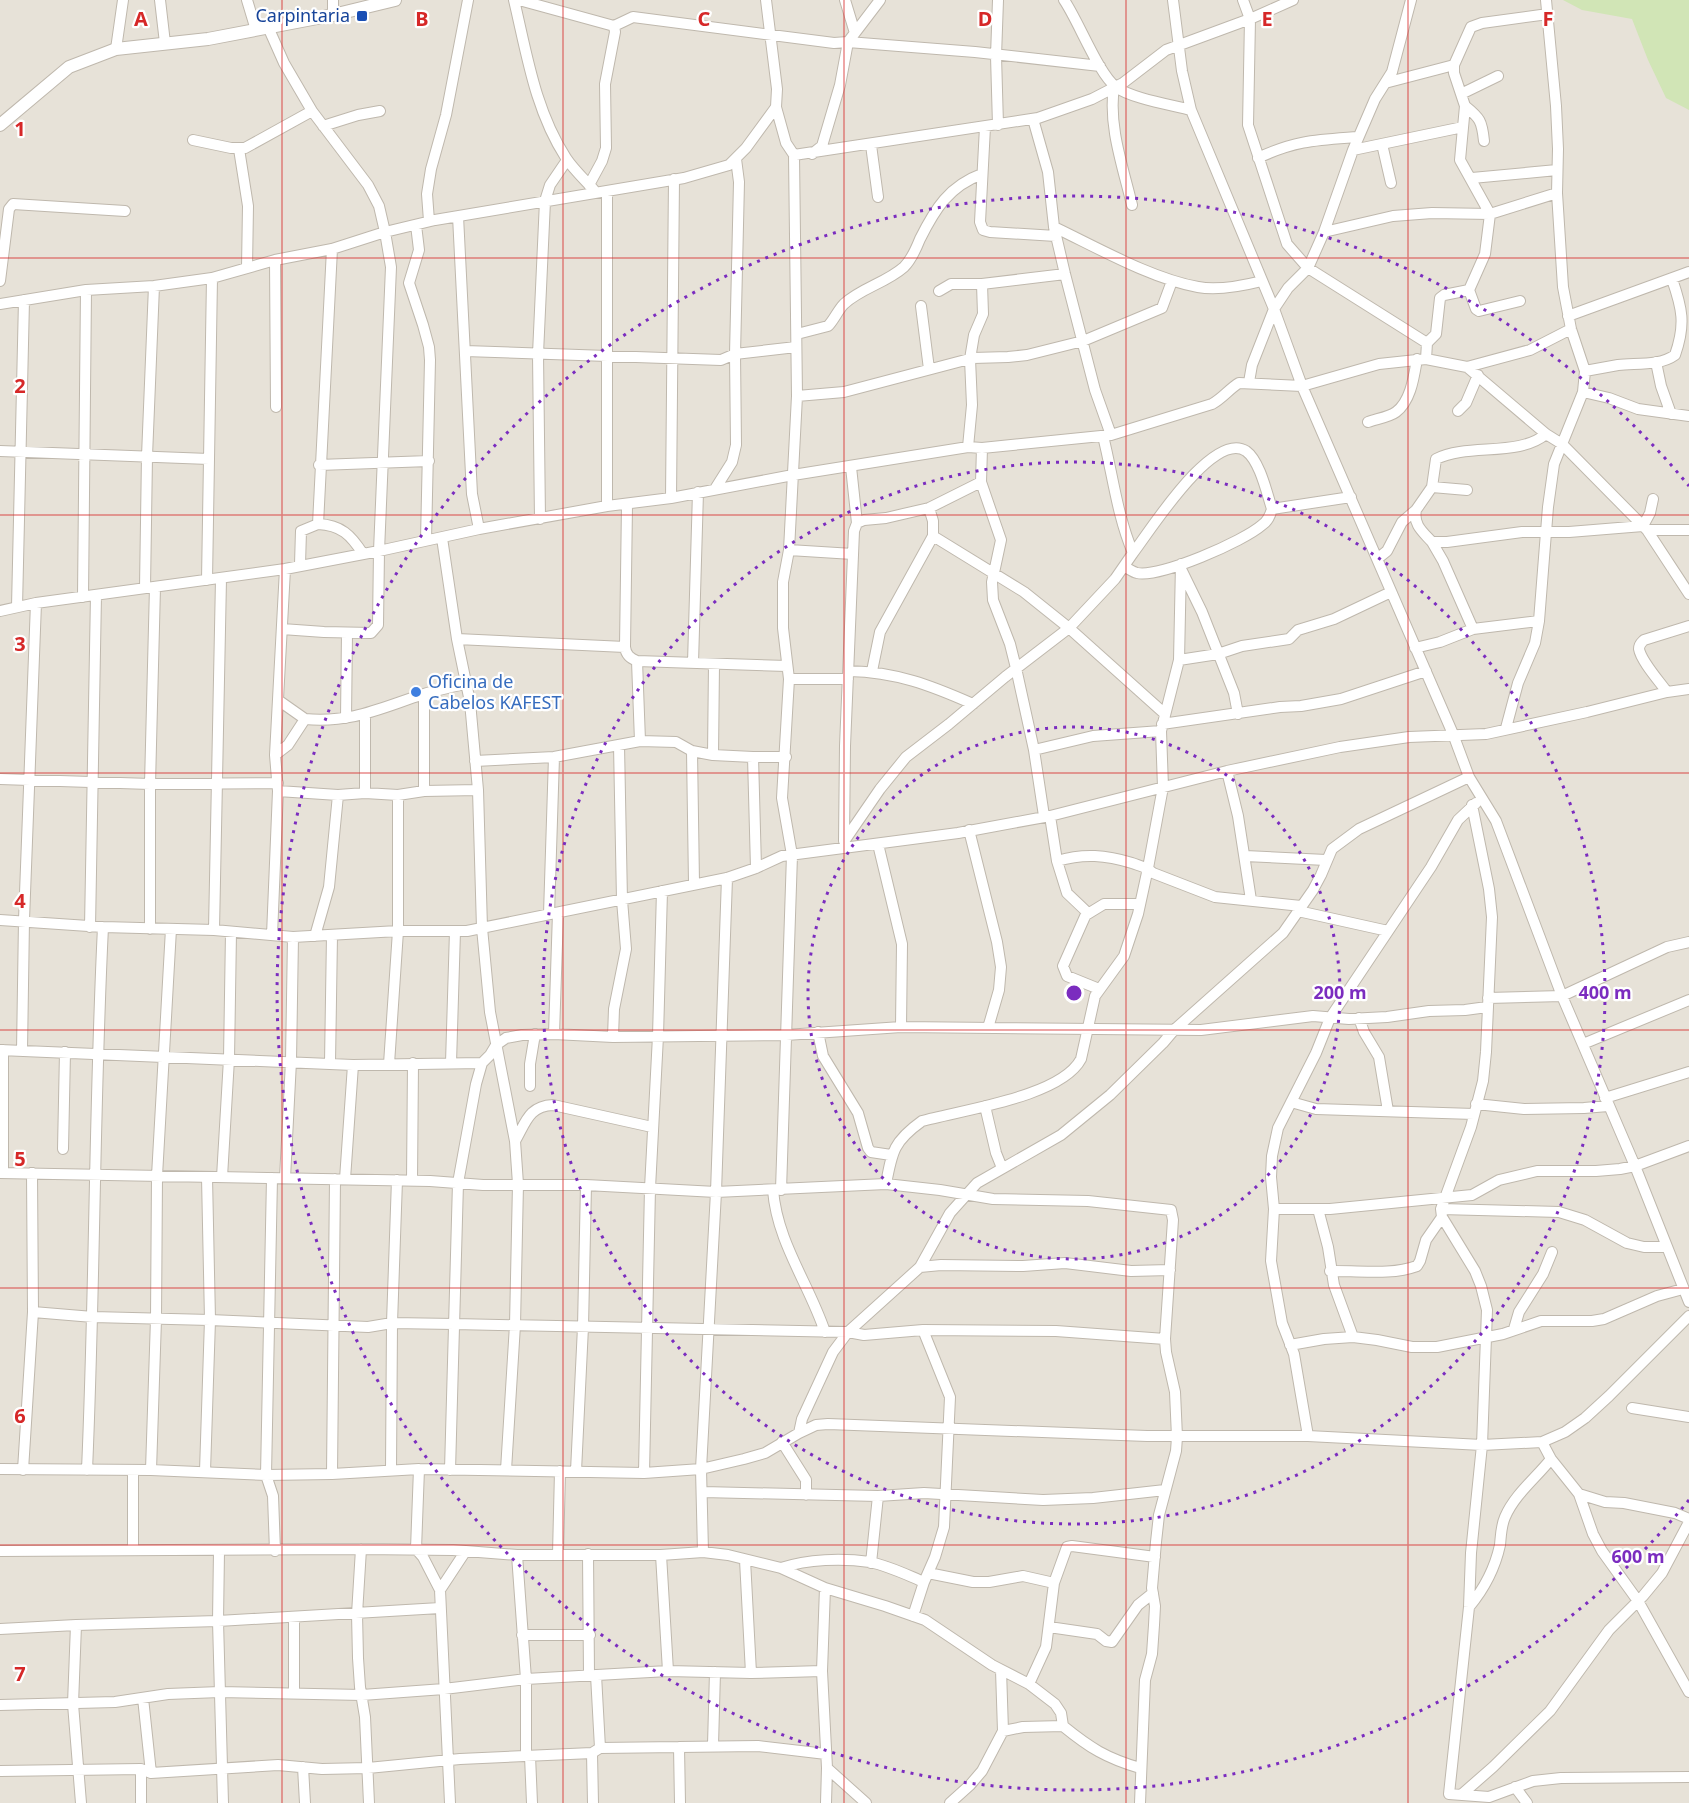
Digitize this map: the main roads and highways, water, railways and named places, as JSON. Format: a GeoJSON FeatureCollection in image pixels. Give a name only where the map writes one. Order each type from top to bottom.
{"type":"FeatureCollection","features":[{"type":"Feature","properties":{"kind":"place","name":"Carpintaria"},"geometry":{"type":"Point","coordinates":[362,16]}},
{"type":"Feature","properties":{"kind":"place","name":"Oficina de Cabelos KAFEST"},"geometry":{"type":"Point","coordinates":[416,692]}}]}
